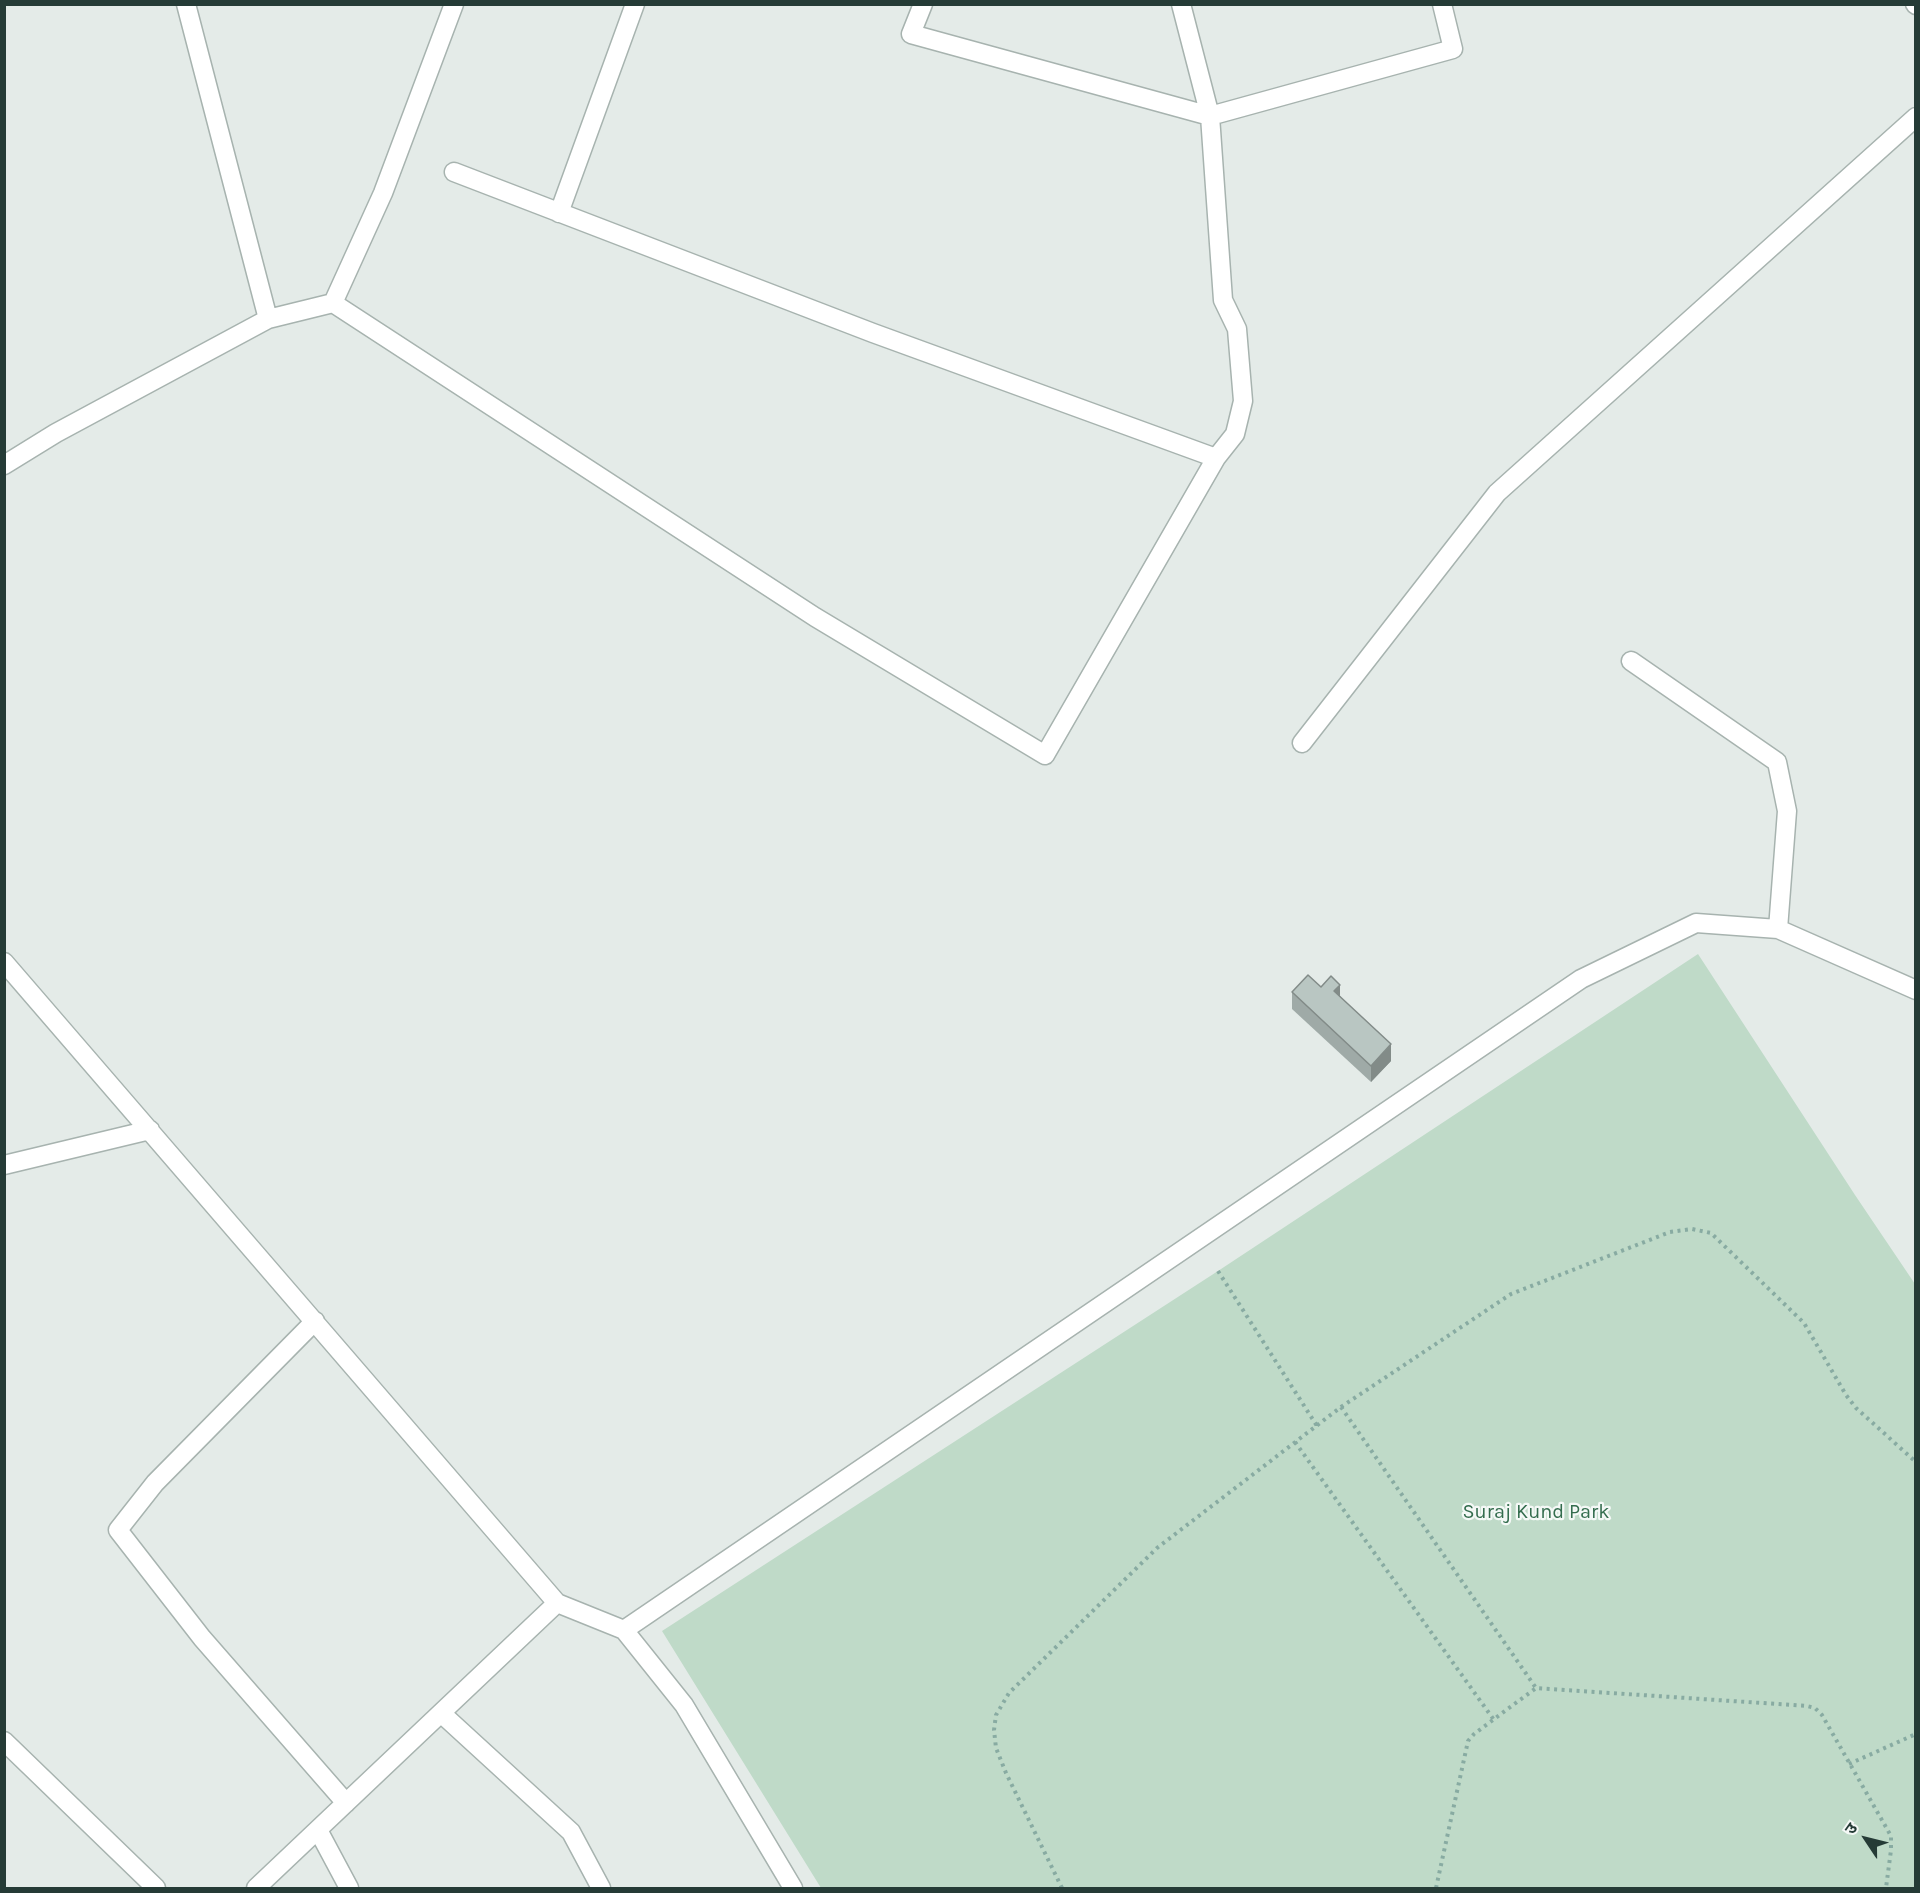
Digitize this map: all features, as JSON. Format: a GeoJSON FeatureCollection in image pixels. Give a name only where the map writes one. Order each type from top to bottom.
{"type":"FeatureCollection","features":[{"type":"Feature","properties":{"kind":"street"},"geometry":{"type":"LineString","coordinates":[[186,4],[268,319]]}},
{"type":"Feature","properties":{"kind":"street"},"geometry":{"type":"LineString","coordinates":[[333,303],[383,193],[454,4]]}},
{"type":"Feature","properties":{"kind":"street"},"geometry":{"type":"LineString","coordinates":[[560,213],[635,4]]}},
{"type":"Feature","properties":{"kind":"street"},"geometry":{"type":"LineString","coordinates":[[923,4],[911,34],[1210,116],[1453,49],[1443,4]]}},
{"type":"Feature","properties":{"kind":"street"},"geometry":{"type":"LineString","coordinates":[[4,465],[56,433],[268,319],[333,303],[815,617],[1046,755],[1216,458],[1235,434],[1243,401],[1237,329],[1224,300],[1210,116],[1181,4]]}},
{"type":"Feature","properties":{"kind":"street"},"geometry":{"type":"LineString","coordinates":[[1302,743],[1497,493],[1916,117]]}},
{"type":"Feature","properties":{"kind":"street"},"geometry":{"type":"LineString","coordinates":[[454,172],[873,333],[1216,458]]}},
{"type":"Feature","properties":{"kind":"street"},"geometry":{"type":"LineString","coordinates":[[1631,662],[1777,762],[1787,812],[1778,929]]}},
{"type":"Feature","properties":{"kind":"street"},"geometry":{"type":"LineString","coordinates":[[624,1630],[1581,979],[1696,923],[1778,929],[1916,990]]}},
{"type":"Feature","properties":{"kind":"street"},"geometry":{"type":"LineString","coordinates":[[4,962],[557,1603],[624,1630],[684,1705],[793,1888]]}},
{"type":"Feature","properties":{"kind":"street"},"geometry":{"type":"LineString","coordinates":[[4,1165],[150,1130]]}},
{"type":"Feature","properties":{"kind":"street"},"geometry":{"type":"LineString","coordinates":[[315,1321],[155,1484],[118,1530],[202,1638],[346,1803]]}},
{"type":"Feature","properties":{"kind":"street"},"geometry":{"type":"LineString","coordinates":[[255,1888],[557,1603]]}},
{"type":"Feature","properties":{"kind":"street"},"geometry":{"type":"LineString","coordinates":[[441,1713],[571,1832],[601,1888]]}},
{"type":"Feature","properties":{"kind":"street"},"geometry":{"type":"LineString","coordinates":[[4,1741],[156,1888]]}},
{"type":"Feature","properties":{"kind":"street"},"geometry":{"type":"LineString","coordinates":[[318,1830],[349,1888]]}},
{"type":"Feature","properties":{"kind":"path"},"geometry":{"type":"LineString","coordinates":[[1062,1888],[996,1748],[994,1730],[996,1715],[1009,1693],[1157,1548],[1341,1407],[1511,1294],[1670,1232],[1692,1228],[1711,1233],[1804,1323],[1856,1408],[1916,1462]]}},
{"type":"Feature","properties":{"kind":"path"},"geometry":{"type":"LineString","coordinates":[[1218,1271],[1317,1426]]}},
{"type":"Feature","properties":{"kind":"path"},"geometry":{"type":"LineString","coordinates":[[1341,1407],[1536,1688]]}},
{"type":"Feature","properties":{"kind":"path"},"geometry":{"type":"LineString","coordinates":[[1295,1442],[1494,1720]]}},
{"type":"Feature","properties":{"kind":"path"},"geometry":{"type":"LineString","coordinates":[[1436,1888],[1468,1741],[1474,1734],[1536,1688],[1815,1708],[1822,1715],[1891,1836],[1886,1888]]}},
{"type":"Feature","properties":{"kind":"path"},"geometry":{"type":"LineString","coordinates":[[1849,1764],[1916,1734]]}},
{"type":"Feature","properties":{"kind":"green space","name":"Suraj Kund Park"},"geometry":{"type":"Polygon","coordinates":[[[1698,954],[1915,1284],[1915,1888],[821,1888],[662,1631],[1218,1271],[1698,954]]]}},
{"type":"Feature","properties":{"kind":"building"},"geometry":{"type":"Polygon","coordinates":[[[1308,975],[1321,987],[1331,976],[1340,985],[1334,991],[1391,1044],[1371,1066],[1292,992],[1308,975]]]}}]}
